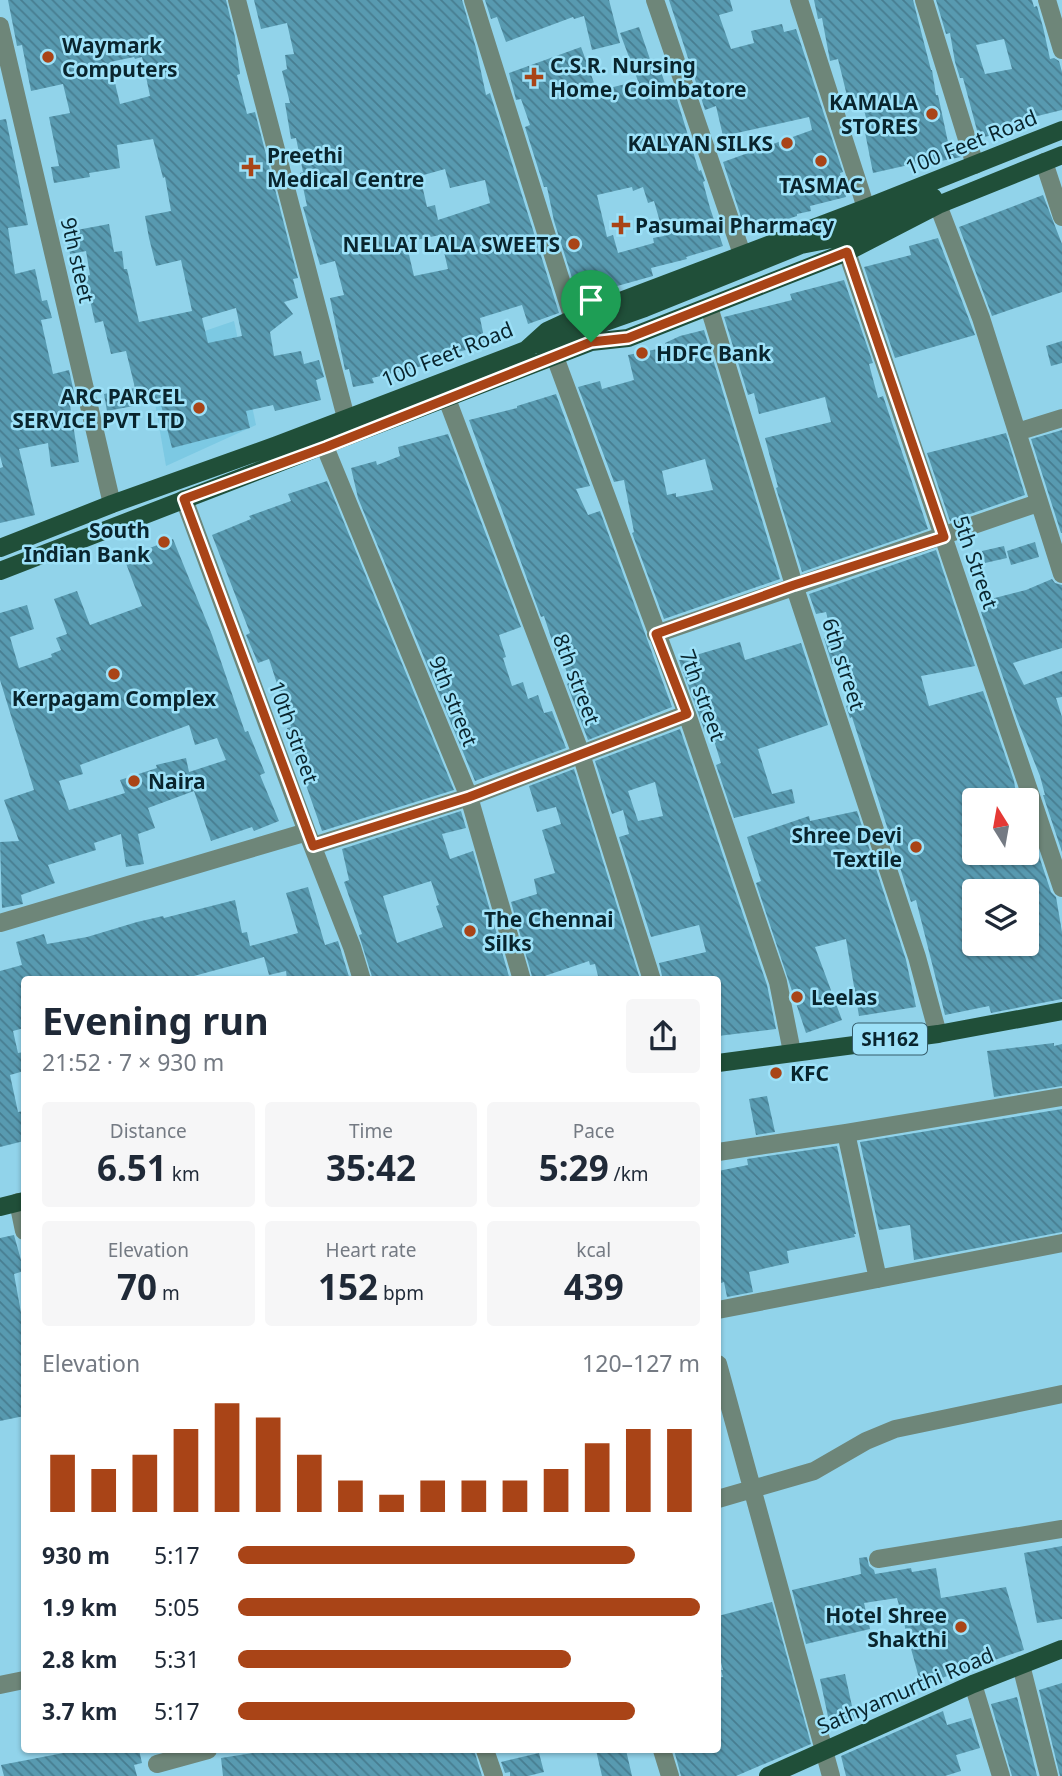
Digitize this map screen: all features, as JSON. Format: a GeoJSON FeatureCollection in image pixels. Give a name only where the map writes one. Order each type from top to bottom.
{"type":"FeatureCollection","features":[{"type":"Feature","properties":{"kind":"main road","name":"100 Feet Road"},"geometry":{"type":"LineString","coordinates":[[0,571],[555,357],[582,331],[742,254],[1062,130]]}},
{"type":"Feature","properties":{"kind":"main road"},"geometry":{"type":"LineString","coordinates":[[582,331],[802,246],[832,239],[1062,143]]}},
{"type":"Feature","properties":{"kind":"main road","name":"100 Feet Road"},"geometry":{"type":"LineString","coordinates":[[0,548],[526,350],[547,331],[582,331],[628,338],[847,252],[939,205],[1062,155]]}},
{"type":"Feature","properties":{"kind":"main road"},"geometry":{"type":"LineString","coordinates":[[582,331],[621,330],[807,257],[832,239]]}},
{"type":"Feature","properties":{"kind":"main road","name":"SH162"},"geometry":{"type":"LineString","coordinates":[[721,1063],[938,1034],[1062,1011]]}},
{"type":"Feature","properties":{"kind":"main road"},"geometry":{"type":"LineString","coordinates":[[0,1207],[21,1202]]}},
{"type":"Feature","properties":{"kind":"main road","name":"Sathyamurthi Road"},"geometry":{"type":"LineString","coordinates":[[768,1776],[973,1684],[1062,1649]]}},
{"type":"Feature","properties":{"kind":"street"},"geometry":{"type":"LineString","coordinates":[[237,0],[346,418]]}},
{"type":"Feature","properties":{"kind":"street"},"geometry":{"type":"LineString","coordinates":[[473,0],[582,331]]}},
{"type":"Feature","properties":{"kind":"street"},"geometry":{"type":"LineString","coordinates":[[655,0],[742,254]]}},
{"type":"Feature","properties":{"kind":"street"},"geometry":{"type":"LineString","coordinates":[[800,0],[866,208]]}},
{"type":"Feature","properties":{"kind":"street"},"geometry":{"type":"LineString","coordinates":[[924,0],[975,165]]}},
{"type":"Feature","properties":{"kind":"street"},"geometry":{"type":"LineString","coordinates":[[1047,0],[1062,50]]}},
{"type":"Feature","properties":{"kind":"street","name":"9th steet"},"geometry":{"type":"LineString","coordinates":[[0,26],[112,504]]}},
{"type":"Feature","properties":{"kind":"street"},"geometry":{"type":"LineString","coordinates":[[1044,162],[1062,217]]}},
{"type":"Feature","properties":{"kind":"street"},"geometry":{"type":"LineString","coordinates":[[939,205],[981,318],[1062,574]]}},
{"type":"Feature","properties":{"kind":"street","name":"5th Street"},"geometry":{"type":"LineString","coordinates":[[847,252],[1062,888]]}},
{"type":"Feature","properties":{"kind":"street","name":"6th street"},"geometry":{"type":"LineString","coordinates":[[709,307],[794,585],[917,957],[938,1034]]}},
{"type":"Feature","properties":{"kind":"street","name":"7th street"},"geometry":{"type":"LineString","coordinates":[[555,357],[687,714],[778,982],[792,1052]]}},
{"type":"Feature","properties":{"kind":"street","name":"8th street"},"geometry":{"type":"LineString","coordinates":[[447,399],[581,754],[651,976]]}},
{"type":"Feature","properties":{"kind":"street"},"geometry":{"type":"LineString","coordinates":[[1017,432],[1062,418]]}},
{"type":"Feature","properties":{"kind":"street","name":"9th street"},"geometry":{"type":"LineString","coordinates":[[326,447],[469,797],[521,976]]}},
{"type":"Feature","properties":{"kind":"street","name":"10th street"},"geometry":{"type":"LineString","coordinates":[[184,499],[361,976]]}},
{"type":"Feature","properties":{"kind":"street"},"geometry":{"type":"LineString","coordinates":[[656,634],[1038,503]]}},
{"type":"Feature","properties":{"kind":"street"},"geometry":{"type":"LineString","coordinates":[[0,923],[469,797],[687,714]]}},
{"type":"Feature","properties":{"kind":"street"},"geometry":{"type":"LineString","coordinates":[[721,1152],[1062,1097]]}},
{"type":"Feature","properties":{"kind":"street"},"geometry":{"type":"LineString","coordinates":[[846,1133],[878,1279]]}},
{"type":"Feature","properties":{"kind":"street"},"geometry":{"type":"LineString","coordinates":[[721,1309],[1062,1243]]}},
{"type":"Feature","properties":{"kind":"street"},"geometry":{"type":"LineString","coordinates":[[721,1375],[831,1776]]}},
{"type":"Feature","properties":{"kind":"street"},"geometry":{"type":"LineString","coordinates":[[721,1498],[814,1471],[866,1441],[895,1429],[1062,1394]]}},
{"type":"Feature","properties":{"kind":"street"},"geometry":{"type":"LineString","coordinates":[[878,1559],[1062,1529]]}},
{"type":"Feature","properties":{"kind":"street"},"geometry":{"type":"LineString","coordinates":[[1021,1665],[1049,1776]]}},
{"type":"Feature","properties":{"kind":"street"},"geometry":{"type":"LineString","coordinates":[[0,1685],[21,1681]]}},
{"type":"Feature","properties":{"kind":"street"},"geometry":{"type":"LineString","coordinates":[[973,1684],[1001,1776]]}},
{"type":"Feature","properties":{"kind":"street"},"geometry":{"type":"LineString","coordinates":[[156,1763],[196,1753]]}},
{"type":"Feature","properties":{"kind":"street"},"geometry":{"type":"LineString","coordinates":[[486,1753],[494,1776]]}},
{"type":"Feature","properties":{"kind":"street"},"geometry":{"type":"LineString","coordinates":[[663,1753],[670,1776]]}},
{"type":"Feature","properties":{"kind":"shaded area","name":"ARC PARCEL SERVICE PVT LTD"},"geometry":{"type":"Polygon","coordinates":[[[234,321],[256,425],[166,466],[146,351],[234,321]]]}},
{"type":"Feature","properties":{"kind":"building"},"geometry":{"type":"Polygon","coordinates":[[[8,0],[226,0],[235,37],[240,74],[237,75],[247,114],[255,112],[298,278],[293,279],[298,298],[284,302],[293,314],[270,332],[274,356],[301,351],[304,364],[319,360],[324,377],[316,380],[321,400],[275,411],[273,405],[246,411],[250,428],[172,448],[160,401],[107,411],[104,394],[135,388],[126,351],[111,354],[103,321],[95,323],[88,291],[81,292],[78,278],[90,275],[86,251],[70,254],[66,232],[109,224],[114,252],[122,251],[124,269],[127,269],[139,322],[192,311],[181,260],[156,266],[149,238],[145,216],[171,211],[165,177],[163,178],[153,139],[117,145],[120,168],[89,173],[90,177],[54,183],[51,167],[59,166],[49,117],[70,113],[63,84],[31,91],[22,45],[17,46],[8,0]],[[142,57],[110,62],[120,104],[150,96],[142,57]],[[236,308],[202,318],[208,343],[242,336],[236,308]]]}},
{"type":"Feature","properties":{"kind":"building"},"geometry":{"type":"Polygon","coordinates":[[[254,0],[462,0],[486,95],[490,93],[559,313],[528,324],[522,305],[480,318],[485,342],[465,346],[466,350],[434,357],[435,363],[372,378],[374,383],[353,387],[349,369],[345,370],[330,298],[344,295],[335,261],[320,265],[303,207],[307,206],[300,173],[303,172],[296,138],[291,139],[285,103],[290,103],[282,71],[287,69],[285,55],[294,54],[287,23],[261,29],[254,0]],[[445,169],[420,176],[427,207],[435,205],[438,220],[490,203],[485,180],[450,188],[445,169]],[[440,235],[406,242],[414,276],[448,269],[440,235]]]}},
{"type":"Feature","properties":{"kind":"building"},"geometry":{"type":"Polygon","coordinates":[[[485,0],[609,0],[620,43],[592,50],[584,16],[573,17],[506,42],[497,17],[491,19],[485,0]]]}},
{"type":"Feature","properties":{"kind":"building"},"geometry":{"type":"Polygon","coordinates":[[[669,0],[730,0],[733,11],[719,15],[731,49],[754,43],[751,31],[782,24],[784,32],[796,29],[843,172],[840,173],[846,197],[810,206],[811,211],[797,214],[772,224],[773,227],[747,235],[723,162],[812,130],[809,117],[723,136],[716,106],[705,110],[669,0]]]}},
{"type":"Feature","properties":{"kind":"building"},"geometry":{"type":"Polygon","coordinates":[[[814,0],[913,0],[949,147],[957,145],[961,157],[936,162],[935,159],[873,173],[861,97],[848,100],[838,59],[830,61],[822,18],[818,19],[814,0]]]}},
{"type":"Feature","properties":{"kind":"building"},"geometry":{"type":"Polygon","coordinates":[[[936,0],[1032,0],[1034,7],[1037,6],[1050,59],[1059,61],[1062,72],[1062,110],[1001,125],[1003,133],[979,138],[963,78],[960,78],[955,62],[950,33],[946,34],[936,0]],[[1004,39],[976,45],[985,74],[1012,69],[1004,39]]]}},
{"type":"Feature","properties":{"kind":"building"},"geometry":{"type":"Polygon","coordinates":[[[639,27],[654,71],[660,69],[669,95],[675,93],[699,171],[701,170],[705,181],[703,182],[710,208],[723,246],[651,268],[653,276],[578,297],[554,221],[547,187],[544,187],[525,127],[530,125],[521,99],[516,100],[509,73],[581,47],[597,91],[638,81],[620,33],[639,27]],[[632,187],[597,195],[607,237],[613,235],[618,253],[654,243],[653,238],[664,236],[654,201],[648,203],[643,187],[633,191],[632,187]]]}},
{"type":"Feature","properties":{"kind":"building"},"geometry":{"type":"Polygon","coordinates":[[[6,119],[28,225],[8,228],[15,274],[35,269],[42,301],[47,300],[52,318],[41,320],[53,374],[69,370],[75,397],[69,399],[79,462],[51,467],[48,443],[19,449],[35,515],[0,523],[0,468],[3,467],[0,456],[0,120],[6,119]]]}},
{"type":"Feature","properties":{"kind":"building"},"geometry":{"type":"Polygon","coordinates":[[[1043,195],[1062,244],[1062,292],[992,316],[959,227],[1043,195]]]}},
{"type":"Feature","properties":{"kind":"building"},"geometry":{"type":"Polygon","coordinates":[[[938,238],[975,335],[895,358],[864,267],[911,255],[909,246],[938,238]]]}},
{"type":"Feature","properties":{"kind":"building"},"geometry":{"type":"Polygon","coordinates":[[[844,280],[873,363],[869,364],[878,398],[883,396],[928,529],[802,572],[776,488],[778,487],[765,438],[831,422],[825,397],[759,414],[754,393],[748,395],[724,317],[792,300],[790,294],[844,280]]]}},
{"type":"Feature","properties":{"kind":"building"},"geometry":{"type":"Polygon","coordinates":[[[704,330],[780,579],[664,619],[632,533],[634,532],[624,480],[614,482],[578,387],[600,381],[602,389],[634,380],[628,355],[667,347],[665,343],[704,330]],[[705,459],[662,471],[667,495],[676,493],[676,497],[713,490],[705,459]]]}},
{"type":"Feature","properties":{"kind":"building"},"geometry":{"type":"Polygon","coordinates":[[[1062,341],[1062,363],[1051,366],[1046,346],[1062,341]]]}},
{"type":"Feature","properties":{"kind":"building"},"geometry":{"type":"Polygon","coordinates":[[[556,394],[590,486],[576,489],[588,515],[600,511],[672,707],[588,740],[567,684],[571,682],[560,655],[557,656],[544,616],[541,617],[469,420],[517,408],[556,394]]]}},
{"type":"Feature","properties":{"kind":"building"},"geometry":{"type":"Polygon","coordinates":[[[1062,430],[1062,533],[1061,533],[1031,439],[1062,430]]]}},
{"type":"Feature","properties":{"kind":"building"},"geometry":{"type":"Polygon","coordinates":[[[1006,433],[1025,495],[950,521],[927,453],[1006,433]]]}},
{"type":"Feature","properties":{"kind":"building"},"geometry":{"type":"Polygon","coordinates":[[[448,434],[521,627],[499,635],[512,686],[523,682],[528,699],[538,695],[544,713],[552,711],[566,748],[475,781],[358,498],[351,468],[376,461],[377,465],[400,456],[398,447],[448,434]]]}},
{"type":"Feature","properties":{"kind":"building"},"geometry":{"type":"Polygon","coordinates":[[[327,481],[454,790],[322,831],[287,728],[291,727],[269,659],[258,663],[246,635],[250,633],[212,535],[251,519],[249,516],[291,501],[288,494],[327,481]]]}},
{"type":"Feature","properties":{"kind":"building"},"geometry":{"type":"Polygon","coordinates":[[[173,539],[212,635],[245,732],[248,731],[265,773],[260,775],[279,821],[254,831],[252,827],[211,841],[194,791],[148,808],[155,828],[138,834],[144,864],[126,867],[121,834],[94,843],[96,850],[48,865],[55,883],[21,895],[23,904],[2,908],[0,842],[19,841],[4,800],[34,790],[0,680],[0,613],[27,605],[34,629],[10,637],[19,668],[52,657],[51,654],[61,650],[56,638],[67,634],[54,599],[77,591],[90,625],[142,606],[124,558],[173,539]],[[189,725],[80,765],[83,774],[59,781],[69,810],[125,793],[120,780],[157,768],[156,765],[186,758],[189,772],[226,760],[217,738],[195,745],[189,725]]]}},
{"type":"Feature","properties":{"kind":"building"},"geometry":{"type":"Polygon","coordinates":[[[1035,542],[1039,557],[1011,565],[1007,551],[1035,542]]]}},
{"type":"Feature","properties":{"kind":"building"},"geometry":{"type":"Polygon","coordinates":[[[1004,546],[1007,558],[985,563],[982,551],[1004,546]]]}},
{"type":"Feature","properties":{"kind":"building"},"geometry":{"type":"Polygon","coordinates":[[[936,550],[975,666],[921,676],[929,706],[983,691],[1015,788],[962,788],[962,865],[1039,865],[1040,859],[1051,892],[1056,897],[1062,932],[1062,999],[991,1013],[989,1006],[945,1015],[916,900],[911,902],[852,717],[850,718],[846,706],[854,703],[843,662],[832,664],[824,638],[833,637],[826,612],[816,614],[809,594],[936,550]]]}},
{"type":"Feature","properties":{"kind":"building"},"geometry":{"type":"Polygon","coordinates":[[[1052,579],[1062,585],[1062,648],[1013,663],[1024,685],[1062,671],[1062,697],[1056,698],[1062,717],[1062,852],[1043,795],[1040,776],[1017,719],[981,612],[985,610],[983,601],[1026,590],[1052,579]]]}},
{"type":"Feature","properties":{"kind":"building"},"geometry":{"type":"Polygon","coordinates":[[[740,642],[745,660],[801,643],[828,725],[758,749],[772,794],[792,789],[795,803],[734,818],[716,765],[721,763],[711,731],[705,732],[679,660],[740,642]]]}},
{"type":"Feature","properties":{"kind":"building"},"geometry":{"type":"Polygon","coordinates":[[[680,729],[767,985],[776,1029],[721,1036],[721,976],[662,976],[659,963],[706,952],[699,925],[651,937],[619,837],[629,834],[623,810],[612,814],[595,761],[680,729]],[[655,782],[628,791],[638,821],[663,816],[655,782]]]}},
{"type":"Feature","properties":{"kind":"building"},"geometry":{"type":"Polygon","coordinates":[[[574,769],[639,976],[598,976],[595,964],[590,965],[589,961],[545,976],[532,976],[511,902],[537,894],[534,879],[555,873],[542,830],[561,824],[556,807],[537,812],[529,786],[574,769]]]}},
{"type":"Feature","properties":{"kind":"building"},"geometry":{"type":"Polygon","coordinates":[[[461,811],[466,828],[442,834],[450,859],[473,851],[509,976],[372,976],[359,935],[362,934],[344,882],[349,880],[342,849],[461,811]],[[431,881],[383,896],[397,943],[443,927],[436,906],[439,905],[431,881]]]}},
{"type":"Feature","properties":{"kind":"building"},"geometry":{"type":"Polygon","coordinates":[[[857,811],[906,960],[916,1007],[859,1016],[846,939],[815,947],[842,1020],[806,1033],[756,883],[761,881],[747,837],[809,816],[810,821],[857,811]]]}},
{"type":"Feature","properties":{"kind":"building"},"geometry":{"type":"Polygon","coordinates":[[[308,887],[325,945],[338,941],[349,976],[287,976],[286,971],[269,975],[264,957],[194,976],[21,976],[21,1029],[13,1031],[18,1053],[21,1052],[21,1072],[10,1075],[18,1112],[21,1112],[21,1142],[0,1147],[0,971],[22,965],[16,942],[44,934],[47,944],[87,937],[137,922],[235,900],[242,933],[247,932],[250,946],[298,933],[286,893],[308,887]]]}},
{"type":"Feature","properties":{"kind":"building"},"geometry":{"type":"Polygon","coordinates":[[[1054,1043],[1054,1046],[1062,1044],[1062,1086],[994,1097],[987,1051],[1054,1043]]]}},
{"type":"Feature","properties":{"kind":"building"},"geometry":{"type":"Polygon","coordinates":[[[767,1096],[775,1132],[756,1135],[749,1099],[767,1096]]]}},
{"type":"Feature","properties":{"kind":"building"},"geometry":{"type":"Polygon","coordinates":[[[1062,1109],[1062,1232],[914,1260],[910,1225],[879,1230],[860,1142],[1062,1109]]]}},
{"type":"Feature","properties":{"kind":"building"},"geometry":{"type":"Polygon","coordinates":[[[837,1146],[856,1234],[855,1237],[787,1251],[789,1263],[749,1272],[753,1292],[727,1297],[724,1282],[721,1283],[721,1170],[748,1165],[747,1159],[837,1146]]]}},
{"type":"Feature","properties":{"kind":"building"},"geometry":{"type":"Polygon","coordinates":[[[14,1235],[21,1260],[21,1272],[14,1274],[21,1313],[21,1417],[0,1421],[0,1238],[14,1235]]]}},
{"type":"Feature","properties":{"kind":"building"},"geometry":{"type":"Polygon","coordinates":[[[1062,1546],[1062,1619],[1037,1623],[1024,1553],[1062,1546]]]}},
{"type":"Feature","properties":{"kind":"building"},"geometry":{"type":"Polygon","coordinates":[[[867,1557],[875,1574],[911,1568],[912,1572],[936,1568],[941,1598],[1006,1587],[1024,1650],[921,1685],[897,1598],[864,1603],[870,1629],[806,1644],[792,1590],[861,1574],[859,1558],[867,1557]]]}},
{"type":"Feature","properties":{"kind":"building"},"geometry":{"type":"Polygon","coordinates":[[[772,1602],[811,1744],[736,1776],[681,1776],[675,1753],[721,1753],[721,1615],[772,1602]]]}},
{"type":"Feature","properties":{"kind":"building"},"geometry":{"type":"Polygon","coordinates":[[[845,1674],[855,1720],[830,1726],[820,1679],[845,1674]]]}},
{"type":"Feature","properties":{"kind":"building"},"geometry":{"type":"Polygon","coordinates":[[[1062,1683],[1062,1776],[1060,1776],[1039,1690],[1062,1683]]]}},
{"type":"Feature","properties":{"kind":"building"},"geometry":{"type":"Polygon","coordinates":[[[1017,1697],[1037,1776],[1012,1776],[991,1704],[1017,1697]]]}},
{"type":"Feature","properties":{"kind":"building"},"geometry":{"type":"Polygon","coordinates":[[[943,1711],[947,1725],[971,1718],[980,1748],[956,1755],[961,1771],[945,1776],[846,1776],[841,1756],[943,1711]]]}},
{"type":"Feature","properties":{"kind":"building"},"geometry":{"type":"Polygon","coordinates":[[[63,1753],[140,1753],[142,1763],[134,1765],[137,1776],[4,1776],[1,1765],[63,1753]]]}},
{"type":"Feature","properties":{"kind":"building"},"geometry":{"type":"Polygon","coordinates":[[[253,1753],[475,1753],[482,1776],[223,1776],[221,1758],[253,1753]]]}},
{"type":"Feature","properties":{"kind":"building"},"geometry":{"type":"Polygon","coordinates":[[[539,1753],[544,1772],[528,1776],[510,1776],[510,1772],[505,1773],[501,1762],[539,1753]]]}},
{"type":"Feature","properties":{"kind":"building"},"geometry":{"type":"Polygon","coordinates":[[[597,1753],[627,1753],[632,1776],[602,1776],[597,1753]]]}},
{"type":"Feature","properties":{"kind":"place","name":"Waymark Computers"},"geometry":{"type":"Point","coordinates":[48,57]}},
{"type":"Feature","properties":{"kind":"place","name":"C.S.R. Nursing Home, Coimbatore"},"geometry":{"type":"Point","coordinates":[534,77]}},
{"type":"Feature","properties":{"kind":"place","name":"KAMALA STORES"},"geometry":{"type":"Point","coordinates":[932,114]}},
{"type":"Feature","properties":{"kind":"place","name":"KALYAN SILKS"},"geometry":{"type":"Point","coordinates":[787,143]}},
{"type":"Feature","properties":{"kind":"place","name":"TASMAC"},"geometry":{"type":"Point","coordinates":[821,161]}},
{"type":"Feature","properties":{"kind":"place","name":"Preethi Medical Centre"},"geometry":{"type":"Point","coordinates":[251,167]}},
{"type":"Feature","properties":{"kind":"place","name":"Pasumai Pharmacy"},"geometry":{"type":"Point","coordinates":[621,225]}},
{"type":"Feature","properties":{"kind":"place","name":"NELLAI LALA SWEETS"},"geometry":{"type":"Point","coordinates":[574,244]}},
{"type":"Feature","properties":{"kind":"place","name":"HDFC Bank"},"geometry":{"type":"Point","coordinates":[642,353]}},
{"type":"Feature","properties":{"kind":"place","name":"ARC PARCEL SERVICE PVT LTD"},"geometry":{"type":"Point","coordinates":[199,408]}},
{"type":"Feature","properties":{"kind":"place","name":"South Indian Bank"},"geometry":{"type":"Point","coordinates":[164,542]}},
{"type":"Feature","properties":{"kind":"place","name":"Kerpagam Complex"},"geometry":{"type":"Point","coordinates":[114,674]}},
{"type":"Feature","properties":{"kind":"place","name":"Naira"},"geometry":{"type":"Point","coordinates":[134,781]}},
{"type":"Feature","properties":{"kind":"place","name":"Shree Devi Textile"},"geometry":{"type":"Point","coordinates":[916,847]}},
{"type":"Feature","properties":{"kind":"place","name":"The Chennai Silks"},"geometry":{"type":"Point","coordinates":[470,931]}},
{"type":"Feature","properties":{"kind":"place","name":"Leelas"},"geometry":{"type":"Point","coordinates":[797,997]}},
{"type":"Feature","properties":{"kind":"place","name":"KFC"},"geometry":{"type":"Point","coordinates":[776,1073]}},
{"type":"Feature","properties":{"kind":"place","name":"Hotel Shree Shakthi"},"geometry":{"type":"Point","coordinates":[961,1627]}},
{"type":"Feature","properties":{"kind":"route"},"geometry":{"type":"LineString","coordinates":[[847,252],[944,537],[794,585],[656,634],[687,714],[469,797],[313,846],[184,499],[326,447],[591,342],[628,338],[847,252]]}}]}
